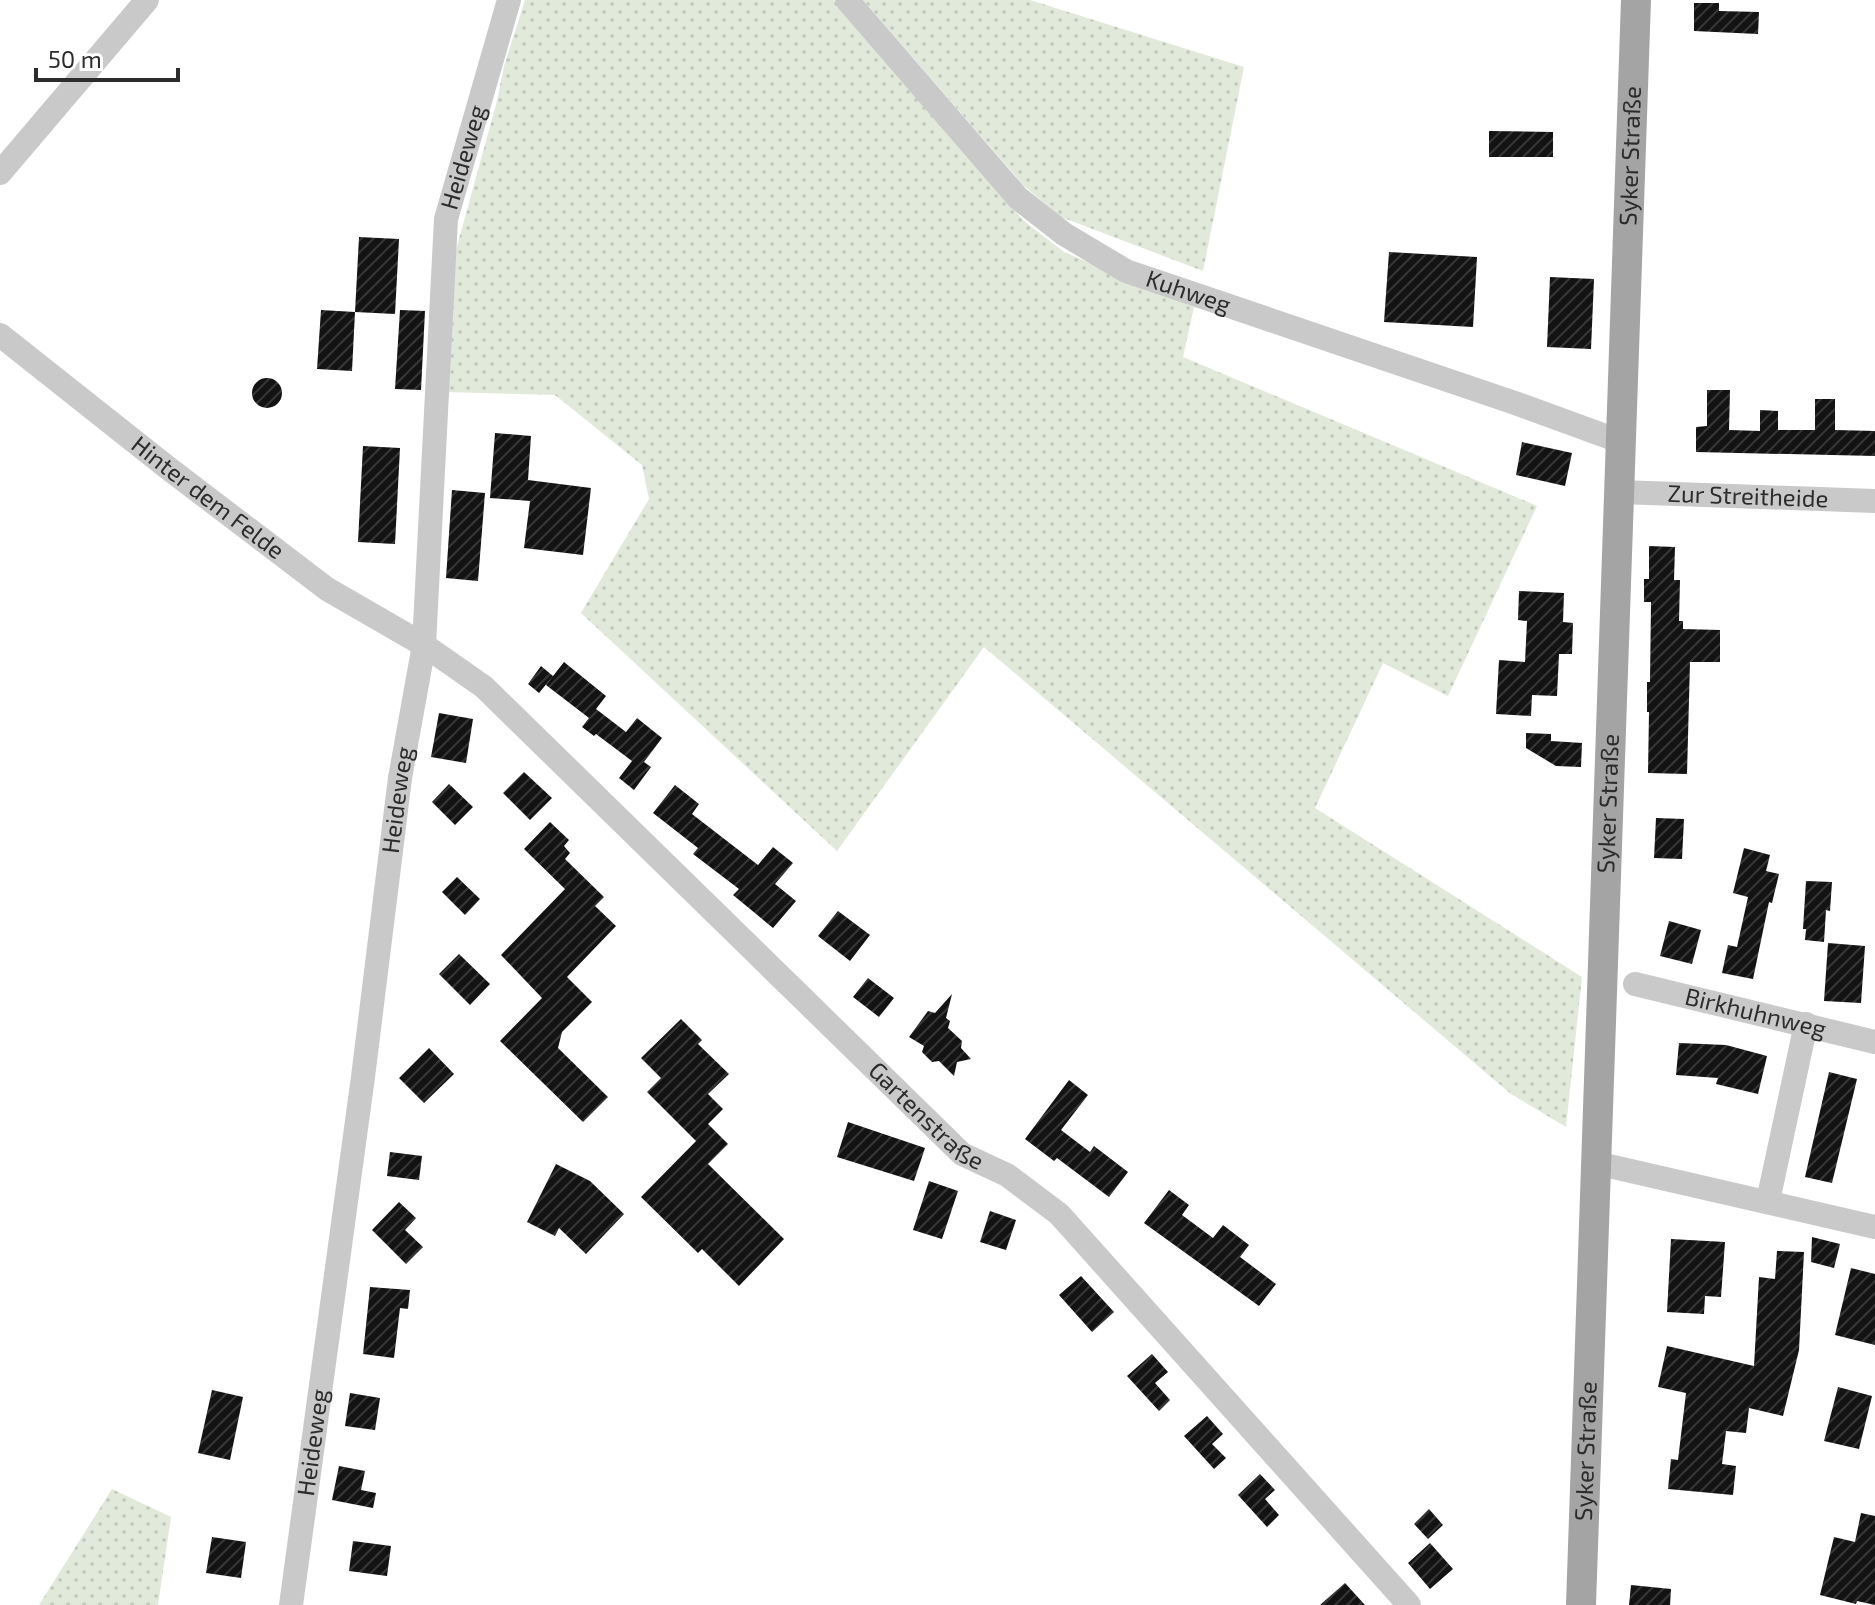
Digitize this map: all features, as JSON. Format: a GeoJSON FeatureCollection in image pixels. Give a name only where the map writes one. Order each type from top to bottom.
{"type":"FeatureCollection","features":[{"type":"Feature","properties":{"kind":"main road","name":"Syker Straße"},"geometry":{"type":"LineString","coordinates":[[1581,1605],[1636,0]]}},
{"type":"Feature","properties":{"kind":"street"},"geometry":{"type":"LineString","coordinates":[[0,173],[147,0]]}},
{"type":"Feature","properties":{"kind":"street","name":"Heideweg"},"geometry":{"type":"LineString","coordinates":[[291,1605],[400,778],[424,645],[446,219],[509,0]]}},
{"type":"Feature","properties":{"kind":"street","name":"Kuhweg"},"geometry":{"type":"LineString","coordinates":[[847,0],[1018,198],[1064,234],[1126,271],[1622,442]]}},
{"type":"Feature","properties":{"kind":"street","name":"Hinter dem Felde"},"geometry":{"type":"LineString","coordinates":[[0,335],[327,589],[424,645]]}},
{"type":"Feature","properties":{"kind":"street","name":"Zur Streitheide"},"geometry":{"type":"LineString","coordinates":[[1620,492],[1875,501]]}},
{"type":"Feature","properties":{"kind":"street","name":"Gartenstraße"},"geometry":{"type":"LineString","coordinates":[[424,645],[484,687],[962,1154],[1007,1175],[1059,1214],[1409,1605]]}},
{"type":"Feature","properties":{"kind":"street","name":"Birkhuhnweg"},"geometry":{"type":"LineString","coordinates":[[1635,984],[1875,1042]]}},
{"type":"Feature","properties":{"kind":"street"},"geometry":{"type":"LineString","coordinates":[[1768,1201],[1806,1024]]}},
{"type":"Feature","properties":{"kind":"street"},"geometry":{"type":"LineString","coordinates":[[1596,1163],[1875,1227]]}},
{"type":"Feature","properties":{"kind":"green space"},"geometry":{"type":"Polygon","coordinates":[[[525,0],[834,0],[1023,220],[1064,252],[1194,307],[1183,357],[1537,506],[1448,696],[1383,663],[1315,808],[1582,977],[1566,1127],[1511,1094],[984,647],[837,851],[581,613],[649,499],[642,465],[555,395],[443,392],[451,268],[504,66],[525,0]]]}},
{"type":"Feature","properties":{"kind":"green space"},"geometry":{"type":"Polygon","coordinates":[[[863,0],[1030,0],[1244,67],[1203,271],[1061,217],[1024,186],[863,0]]]}},
{"type":"Feature","properties":{"kind":"green space"},"geometry":{"type":"Polygon","coordinates":[[[112,1489],[171,1517],[158,1605],[39,1605],[112,1489]]]}},
{"type":"Feature","properties":{"kind":"building"},"geometry":{"type":"Polygon","coordinates":[[[1694,3],[1719,3],[1719,11],[1759,12],[1758,34],[1694,31],[1694,3]]]}},
{"type":"Feature","properties":{"kind":"building"},"geometry":{"type":"Polygon","coordinates":[[[1489,131],[1553,132],[1553,157],[1489,157],[1489,131]]]}},
{"type":"Feature","properties":{"kind":"building"},"geometry":{"type":"Polygon","coordinates":[[[359,237],[399,239],[395,314],[355,312],[359,237]]]}},
{"type":"Feature","properties":{"kind":"building"},"geometry":{"type":"Polygon","coordinates":[[[1389,252],[1477,257],[1473,327],[1384,322],[1389,252]]]}},
{"type":"Feature","properties":{"kind":"building"},"geometry":{"type":"Polygon","coordinates":[[[1550,277],[1594,279],[1591,349],[1547,347],[1550,277]]]}},
{"type":"Feature","properties":{"kind":"building"},"geometry":{"type":"Polygon","coordinates":[[[321,310],[355,312],[352,371],[317,369],[321,310]]]}},
{"type":"Feature","properties":{"kind":"building"},"geometry":{"type":"Polygon","coordinates":[[[400,310],[425,311],[421,390],[395,389],[400,310]]]}},
{"type":"Feature","properties":{"kind":"building"},"geometry":{"type":"Polygon","coordinates":[[[267,378],[278,382],[282,393],[278,404],[267,408],[256,404],[252,393],[256,382],[267,378]]]}},
{"type":"Feature","properties":{"kind":"building"},"geometry":{"type":"Polygon","coordinates":[[[1707,390],[1730,390],[1729,430],[1760,431],[1760,410],[1778,411],[1778,430],[1815,430],[1815,399],[1835,399],[1835,430],[1875,431],[1875,456],[1696,452],[1696,427],[1707,426],[1707,390]]]}},
{"type":"Feature","properties":{"kind":"building"},"geometry":{"type":"Polygon","coordinates":[[[495,433],[531,436],[528,480],[591,488],[583,555],[524,548],[530,501],[490,498],[495,433]]]}},
{"type":"Feature","properties":{"kind":"building"},"geometry":{"type":"Polygon","coordinates":[[[1522,442],[1572,453],[1565,486],[1516,475],[1522,442]]]}},
{"type":"Feature","properties":{"kind":"building"},"geometry":{"type":"Polygon","coordinates":[[[363,446],[400,448],[395,544],[358,542],[363,446]]]}},
{"type":"Feature","properties":{"kind":"building"},"geometry":{"type":"Polygon","coordinates":[[[452,490],[485,493],[478,581],[446,578],[452,490]]]}},
{"type":"Feature","properties":{"kind":"building"},"geometry":{"type":"Polygon","coordinates":[[[1649,546],[1675,547],[1674,580],[1680,580],[1679,621],[1683,621],[1683,629],[1720,630],[1720,662],[1690,662],[1687,774],[1648,773],[1647,682],[1650,682],[1651,602],[1644,602],[1644,579],[1649,579],[1649,546]]]}},
{"type":"Feature","properties":{"kind":"building"},"geometry":{"type":"Polygon","coordinates":[[[1519,591],[1564,593],[1563,622],[1573,623],[1572,654],[1559,654],[1557,696],[1532,695],[1531,716],[1496,714],[1499,660],[1525,662],[1527,621],[1518,620],[1519,591]]]}},
{"type":"Feature","properties":{"kind":"building"},"geometry":{"type":"Polygon","coordinates":[[[564,662],[606,696],[596,709],[626,732],[637,718],[662,738],[644,762],[651,767],[634,790],[619,778],[632,761],[582,727],[589,718],[546,685],[564,662]]]}},
{"type":"Feature","properties":{"kind":"building"},"geometry":{"type":"Polygon","coordinates":[[[541,666],[553,676],[539,693],[528,684],[541,666]]]}},
{"type":"Feature","properties":{"kind":"building"},"geometry":{"type":"Polygon","coordinates":[[[439,713],[473,719],[466,763],[431,757],[439,713]]]}},
{"type":"Feature","properties":{"kind":"building"},"geometry":{"type":"Polygon","coordinates":[[[1526,733],[1551,734],[1551,741],[1582,743],[1581,767],[1556,766],[1526,748],[1526,733]]]}},
{"type":"Feature","properties":{"kind":"building"},"geometry":{"type":"Polygon","coordinates":[[[524,772],[552,798],[530,820],[503,793],[524,772]]]}},
{"type":"Feature","properties":{"kind":"building"},"geometry":{"type":"Polygon","coordinates":[[[449,784],[473,807],[455,825],[432,802],[449,784]]]}},
{"type":"Feature","properties":{"kind":"building"},"geometry":{"type":"Polygon","coordinates":[[[675,785],[699,804],[692,814],[758,865],[773,847],[793,863],[775,884],[796,901],[773,928],[733,895],[739,889],[693,854],[698,848],[653,813],[675,785]]]}},
{"type":"Feature","properties":{"kind":"building"},"geometry":{"type":"Polygon","coordinates":[[[1656,818],[1684,819],[1682,859],[1654,858],[1656,818]]]}},
{"type":"Feature","properties":{"kind":"building"},"geometry":{"type":"Polygon","coordinates":[[[550,822],[569,840],[564,846],[570,853],[565,859],[604,897],[595,906],[616,926],[567,977],[592,1002],[562,1032],[558,1048],[608,1097],[583,1122],[500,1041],[542,998],[501,955],[565,889],[524,849],[550,822]]]}},
{"type":"Feature","properties":{"kind":"building"},"geometry":{"type":"Polygon","coordinates":[[[1744,848],[1770,855],[1766,871],[1779,874],[1772,903],[1769,902],[1753,979],[1722,973],[1728,945],[1737,947],[1748,897],[1733,893],[1744,848]]]}},
{"type":"Feature","properties":{"kind":"building"},"geometry":{"type":"Polygon","coordinates":[[[457,877],[480,899],[465,915],[442,892],[457,877]]]}},
{"type":"Feature","properties":{"kind":"building"},"geometry":{"type":"Polygon","coordinates":[[[1806,881],[1832,882],[1824,942],[1805,940],[1806,881]]]}},
{"type":"Feature","properties":{"kind":"building"},"geometry":{"type":"Polygon","coordinates":[[[838,911],[870,935],[850,961],[818,936],[838,911]]]}},
{"type":"Feature","properties":{"kind":"building"},"geometry":{"type":"Polygon","coordinates":[[[1669,921],[1701,930],[1692,964],[1660,956],[1669,921]]]}},
{"type":"Feature","properties":{"kind":"building"},"geometry":{"type":"Polygon","coordinates":[[[1828,943],[1865,946],[1861,1003],[1824,1001],[1828,943]]]}},
{"type":"Feature","properties":{"kind":"building"},"geometry":{"type":"Polygon","coordinates":[[[459,954],[490,984],[470,1005],[439,974],[459,954]]]}},
{"type":"Feature","properties":{"kind":"building"},"geometry":{"type":"Polygon","coordinates":[[[868,978],[894,998],[879,1017],[853,997],[868,978]]]}},
{"type":"Feature","properties":{"kind":"building"},"geometry":{"type":"Polygon","coordinates":[[[952,994],[946,1018],[950,1021],[948,1028],[962,1041],[961,1048],[971,1059],[957,1062],[954,1076],[939,1061],[932,1062],[922,1052],[924,1046],[909,1037],[928,1011],[935,1013],[952,994]]]}},
{"type":"Feature","properties":{"kind":"building"},"geometry":{"type":"Polygon","coordinates":[[[681,1019],[702,1040],[698,1044],[729,1074],[708,1094],[723,1109],[708,1124],[728,1144],[708,1164],[784,1239],[739,1286],[702,1249],[698,1253],[641,1197],[696,1141],[647,1092],[661,1078],[641,1058],[681,1019]]]}},
{"type":"Feature","properties":{"kind":"building"},"geometry":{"type":"Polygon","coordinates":[[[1679,1043],[1726,1045],[1767,1056],[1758,1094],[1716,1084],[1718,1078],[1676,1075],[1679,1043]]]}},
{"type":"Feature","properties":{"kind":"building"},"geometry":{"type":"Polygon","coordinates":[[[429,1048],[454,1074],[424,1103],[399,1078],[429,1048]]]}},
{"type":"Feature","properties":{"kind":"building"},"geometry":{"type":"Polygon","coordinates":[[[1829,1072],[1857,1079],[1832,1183],[1805,1177],[1829,1072]]]}},
{"type":"Feature","properties":{"kind":"building"},"geometry":{"type":"Polygon","coordinates":[[[1069,1080],[1088,1095],[1061,1130],[1090,1152],[1094,1146],[1128,1172],[1109,1197],[1057,1158],[1054,1161],[1025,1139],[1069,1080]]]}},
{"type":"Feature","properties":{"kind":"building"},"geometry":{"type":"Polygon","coordinates":[[[848,1122],[925,1148],[914,1181],[837,1157],[848,1122]]]}},
{"type":"Feature","properties":{"kind":"building"},"geometry":{"type":"Polygon","coordinates":[[[390,1152],[422,1156],[419,1180],[387,1176],[390,1152]]]}},
{"type":"Feature","properties":{"kind":"building"},"geometry":{"type":"Polygon","coordinates":[[[556,1164],[590,1181],[624,1214],[586,1254],[559,1228],[555,1236],[527,1222],[556,1164]]]}},
{"type":"Feature","properties":{"kind":"building"},"geometry":{"type":"Polygon","coordinates":[[[929,1181],[958,1191],[942,1239],[913,1230],[929,1181]]]}},
{"type":"Feature","properties":{"kind":"building"},"geometry":{"type":"Polygon","coordinates":[[[1169,1190],[1189,1205],[1182,1215],[1213,1238],[1223,1225],[1249,1245],[1240,1257],[1276,1284],[1259,1306],[1144,1223],[1169,1190]]]}},
{"type":"Feature","properties":{"kind":"building"},"geometry":{"type":"Polygon","coordinates":[[[399,1202],[416,1218],[405,1230],[423,1247],[406,1264],[372,1230],[399,1202]]]}},
{"type":"Feature","properties":{"kind":"building"},"geometry":{"type":"Polygon","coordinates":[[[990,1211],[1016,1220],[1006,1250],[980,1242],[990,1211]]]}},
{"type":"Feature","properties":{"kind":"building"},"geometry":{"type":"Polygon","coordinates":[[[1812,1237],[1840,1244],[1834,1268],[1811,1262],[1812,1237]]]}},
{"type":"Feature","properties":{"kind":"building"},"geometry":{"type":"Polygon","coordinates":[[[1671,1239],[1725,1242],[1721,1297],[1705,1296],[1704,1314],[1667,1312],[1671,1239]]]}},
{"type":"Feature","properties":{"kind":"building"},"geometry":{"type":"Polygon","coordinates":[[[1777,1251],[1804,1252],[1799,1350],[1783,1416],[1749,1408],[1746,1433],[1726,1431],[1722,1464],[1736,1466],[1733,1495],[1668,1489],[1671,1459],[1678,1460],[1686,1393],[1658,1387],[1667,1346],[1754,1366],[1759,1277],[1775,1279],[1777,1251]]]}},
{"type":"Feature","properties":{"kind":"building"},"geometry":{"type":"Polygon","coordinates":[[[1851,1268],[1875,1274],[1875,1345],[1835,1335],[1851,1268]]]}},
{"type":"Feature","properties":{"kind":"building"},"geometry":{"type":"Polygon","coordinates":[[[1081,1276],[1114,1312],[1092,1332],[1059,1295],[1081,1276]]]}},
{"type":"Feature","properties":{"kind":"building"},"geometry":{"type":"Polygon","coordinates":[[[370,1287],[410,1290],[408,1309],[400,1308],[394,1358],[363,1354],[370,1287]]]}},
{"type":"Feature","properties":{"kind":"building"},"geometry":{"type":"Polygon","coordinates":[[[1152,1354],[1168,1372],[1155,1383],[1170,1400],[1159,1411],[1127,1376],[1152,1354]]]}},
{"type":"Feature","properties":{"kind":"building"},"geometry":{"type":"Polygon","coordinates":[[[1838,1387],[1872,1396],[1859,1449],[1824,1441],[1838,1387]]]}},
{"type":"Feature","properties":{"kind":"building"},"geometry":{"type":"Polygon","coordinates":[[[212,1390],[243,1397],[230,1460],[198,1453],[212,1390]]]}},
{"type":"Feature","properties":{"kind":"building"},"geometry":{"type":"Polygon","coordinates":[[[350,1393],[380,1398],[375,1430],[345,1426],[350,1393]]]}},
{"type":"Feature","properties":{"kind":"building"},"geometry":{"type":"Polygon","coordinates":[[[1207,1416],[1223,1434],[1212,1444],[1226,1458],[1214,1469],[1184,1436],[1207,1416]]]}},
{"type":"Feature","properties":{"kind":"building"},"geometry":{"type":"Polygon","coordinates":[[[339,1466],[365,1471],[361,1490],[376,1493],[373,1508],[332,1500],[339,1466]]]}},
{"type":"Feature","properties":{"kind":"building"},"geometry":{"type":"Polygon","coordinates":[[[1260,1474],[1275,1490],[1265,1499],[1279,1515],[1267,1527],[1238,1495],[1260,1474]]]}},
{"type":"Feature","properties":{"kind":"building"},"geometry":{"type":"Polygon","coordinates":[[[1429,1509],[1443,1525],[1428,1539],[1414,1524],[1429,1509]]]}},
{"type":"Feature","properties":{"kind":"building"},"geometry":{"type":"Polygon","coordinates":[[[1861,1513],[1875,1516],[1875,1605],[1857,1601],[1856,1604],[1820,1595],[1834,1537],[1855,1542],[1861,1513]]]}},
{"type":"Feature","properties":{"kind":"building"},"geometry":{"type":"Polygon","coordinates":[[[212,1537],[246,1542],[241,1578],[206,1573],[212,1537]]]}},
{"type":"Feature","properties":{"kind":"building"},"geometry":{"type":"Polygon","coordinates":[[[353,1541],[391,1546],[387,1576],[349,1571],[353,1541]]]}},
{"type":"Feature","properties":{"kind":"building"},"geometry":{"type":"Polygon","coordinates":[[[1430,1543],[1453,1569],[1430,1589],[1408,1563],[1430,1543]]]}},
{"type":"Feature","properties":{"kind":"building"},"geometry":{"type":"Polygon","coordinates":[[[1345,1583],[1365,1605],[1320,1605],[1345,1583]]]}},
{"type":"Feature","properties":{"kind":"building"},"geometry":{"type":"Polygon","coordinates":[[[1631,1585],[1671,1589],[1670,1605],[1629,1605],[1631,1585]]]}}]}
